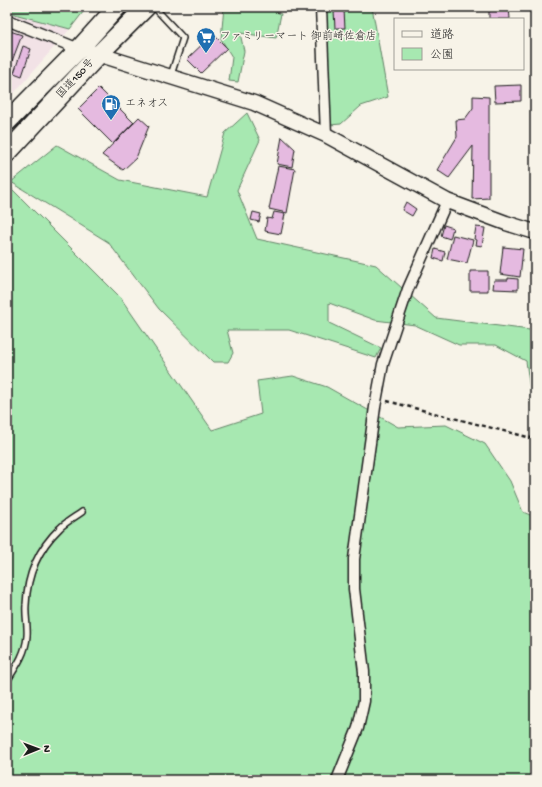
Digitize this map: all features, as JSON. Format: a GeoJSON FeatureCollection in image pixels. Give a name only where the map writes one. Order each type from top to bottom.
{"type":"FeatureCollection","features":[{"type":"Feature","properties":{"kind":"highway","name":"国道150号"},"geometry":{"type":"LineString","coordinates":[[7,122],[79,49],[117,7]]}},
{"type":"Feature","properties":{"kind":"highway","name":"国道150号"},"geometry":{"type":"LineString","coordinates":[[7,152],[99,54],[146,7]]}},
{"type":"Feature","properties":{"kind":"street"},"geometry":{"type":"LineString","coordinates":[[320,7],[326,135]]}},
{"type":"Feature","properties":{"kind":"street"},"geometry":{"type":"LineString","coordinates":[[7,20],[79,49],[254,103],[326,135],[447,200],[506,224],[535,232]]}},
{"type":"Feature","properties":{"kind":"street"},"geometry":{"type":"LineString","coordinates":[[337,780],[358,728],[364,701],[364,672],[354,589],[354,560],[383,364],[408,289],[447,200]]}},
{"type":"Feature","properties":{"kind":"lane"},"geometry":{"type":"LineString","coordinates":[[154,7],[183,38],[171,77]]}},
{"type":"Feature","properties":{"kind":"lane"},"geometry":{"type":"LineString","coordinates":[[7,681],[21,659],[27,636],[26,606],[29,582],[35,561],[47,542],[60,527],[82,512]]}},
{"type":"Feature","properties":{"kind":"path"},"geometry":{"type":"LineString","coordinates":[[377,399],[535,439]]}},
{"type":"Feature","properties":{"kind":"shaded area"},"geometry":{"type":"Polygon","coordinates":[[[7,12],[70,29],[7,101],[7,12]]]}},
{"type":"Feature","properties":{"kind":"green space"},"geometry":{"type":"Polygon","coordinates":[[[7,7],[87,7],[70,29],[7,12],[7,7]]]}},
{"type":"Feature","properties":{"kind":"green space"},"geometry":{"type":"Polygon","coordinates":[[[224,7],[265,7],[281,14],[276,38],[240,33],[244,51],[238,82],[229,81],[232,57],[221,39],[224,7]]]}},
{"type":"Feature","properties":{"kind":"green space"},"geometry":{"type":"Polygon","coordinates":[[[324,7],[372,7],[388,97],[361,106],[341,124],[330,125],[324,7]]]}},
{"type":"Feature","properties":{"kind":"green space"},"geometry":{"type":"Polygon","coordinates":[[[247,113],[260,140],[237,190],[257,239],[376,265],[436,318],[530,330],[535,338],[535,426],[526,361],[496,345],[459,345],[415,325],[375,320],[329,303],[329,323],[381,348],[376,358],[289,330],[227,330],[233,353],[228,362],[213,362],[159,309],[108,242],[11,182],[57,145],[120,180],[207,197],[225,133],[247,113]]]}},
{"type":"Feature","properties":{"kind":"green space"},"geometry":{"type":"Polygon","coordinates":[[[12,189],[120,297],[212,430],[261,414],[257,381],[293,376],[327,387],[398,427],[446,425],[485,444],[510,481],[523,512],[535,517],[535,780],[7,780],[7,194],[12,189]]]}},
{"type":"Feature","properties":{"kind":"building"},"geometry":{"type":"Polygon","coordinates":[[[509,7],[510,18],[489,18],[489,8],[509,7]]]}},
{"type":"Feature","properties":{"kind":"building"},"geometry":{"type":"Polygon","coordinates":[[[344,10],[345,28],[335,28],[334,11],[344,10]]]}},
{"type":"Feature","properties":{"kind":"building"},"geometry":{"type":"Polygon","coordinates":[[[7,30],[22,35],[12,61],[7,60],[7,30]]]}},
{"type":"Feature","properties":{"kind":"building"},"geometry":{"type":"Polygon","coordinates":[[[213,34],[227,48],[201,73],[187,59],[213,34]]]}},
{"type":"Feature","properties":{"kind":"building"},"geometry":{"type":"Polygon","coordinates":[[[23,46],[31,49],[22,76],[14,73],[23,46]]]}},
{"type":"Feature","properties":{"kind":"building"},"geometry":{"type":"Polygon","coordinates":[[[521,85],[521,101],[495,102],[494,86],[521,85]]]}},
{"type":"Feature","properties":{"kind":"building"},"geometry":{"type":"Polygon","coordinates":[[[99,88],[134,123],[113,144],[78,109],[99,88]]]}},
{"type":"Feature","properties":{"kind":"building"},"geometry":{"type":"Polygon","coordinates":[[[473,96],[489,97],[489,198],[472,199],[473,146],[449,178],[437,170],[457,137],[456,120],[465,119],[473,108],[473,96]]]}},
{"type":"Feature","properties":{"kind":"building"},"geometry":{"type":"Polygon","coordinates":[[[139,117],[149,126],[136,158],[123,170],[102,155],[139,117]]]}},
{"type":"Feature","properties":{"kind":"building"},"geometry":{"type":"Polygon","coordinates":[[[282,137],[295,149],[292,167],[277,164],[282,137]]]}},
{"type":"Feature","properties":{"kind":"building"},"geometry":{"type":"Polygon","coordinates":[[[278,166],[295,169],[287,213],[269,209],[278,166]]]}},
{"type":"Feature","properties":{"kind":"building"},"geometry":{"type":"Polygon","coordinates":[[[406,202],[416,209],[412,216],[402,210],[406,202]]]}},
{"type":"Feature","properties":{"kind":"building"},"geometry":{"type":"Polygon","coordinates":[[[253,212],[261,214],[259,222],[251,220],[253,212]]]}},
{"type":"Feature","properties":{"kind":"building"},"geometry":{"type":"Polygon","coordinates":[[[274,212],[285,214],[281,234],[265,231],[267,218],[272,219],[274,212]]]}},
{"type":"Feature","properties":{"kind":"building"},"geometry":{"type":"Polygon","coordinates":[[[444,225],[453,228],[450,239],[441,236],[444,225]]]}},
{"type":"Feature","properties":{"kind":"building"},"geometry":{"type":"Polygon","coordinates":[[[476,227],[485,228],[482,246],[476,245],[477,240],[474,239],[476,227]]]}},
{"type":"Feature","properties":{"kind":"building"},"geometry":{"type":"Polygon","coordinates":[[[453,235],[473,240],[467,263],[447,259],[453,235]]]}},
{"type":"Feature","properties":{"kind":"building"},"geometry":{"type":"Polygon","coordinates":[[[503,247],[523,249],[520,277],[500,274],[503,247]]]}},
{"type":"Feature","properties":{"kind":"building"},"geometry":{"type":"Polygon","coordinates":[[[435,249],[445,252],[443,261],[433,258],[435,249]]]}},
{"type":"Feature","properties":{"kind":"building"},"geometry":{"type":"Polygon","coordinates":[[[535,255],[535,271],[532,271],[535,255]]]}},
{"type":"Feature","properties":{"kind":"building"},"geometry":{"type":"Polygon","coordinates":[[[470,271],[488,271],[488,291],[470,291],[470,271]]]}},
{"type":"Feature","properties":{"kind":"building"},"geometry":{"type":"Polygon","coordinates":[[[508,278],[518,279],[518,290],[493,289],[494,280],[508,280],[508,278]]]}},
{"type":"Feature","properties":{"kind":"place","name":"ファミリーマート 御前崎佐倉店"},"geometry":{"type":"Point","coordinates":[206,54]}},
{"type":"Feature","properties":{"kind":"place","name":"エネオス"},"geometry":{"type":"Point","coordinates":[111,121]}}]}
